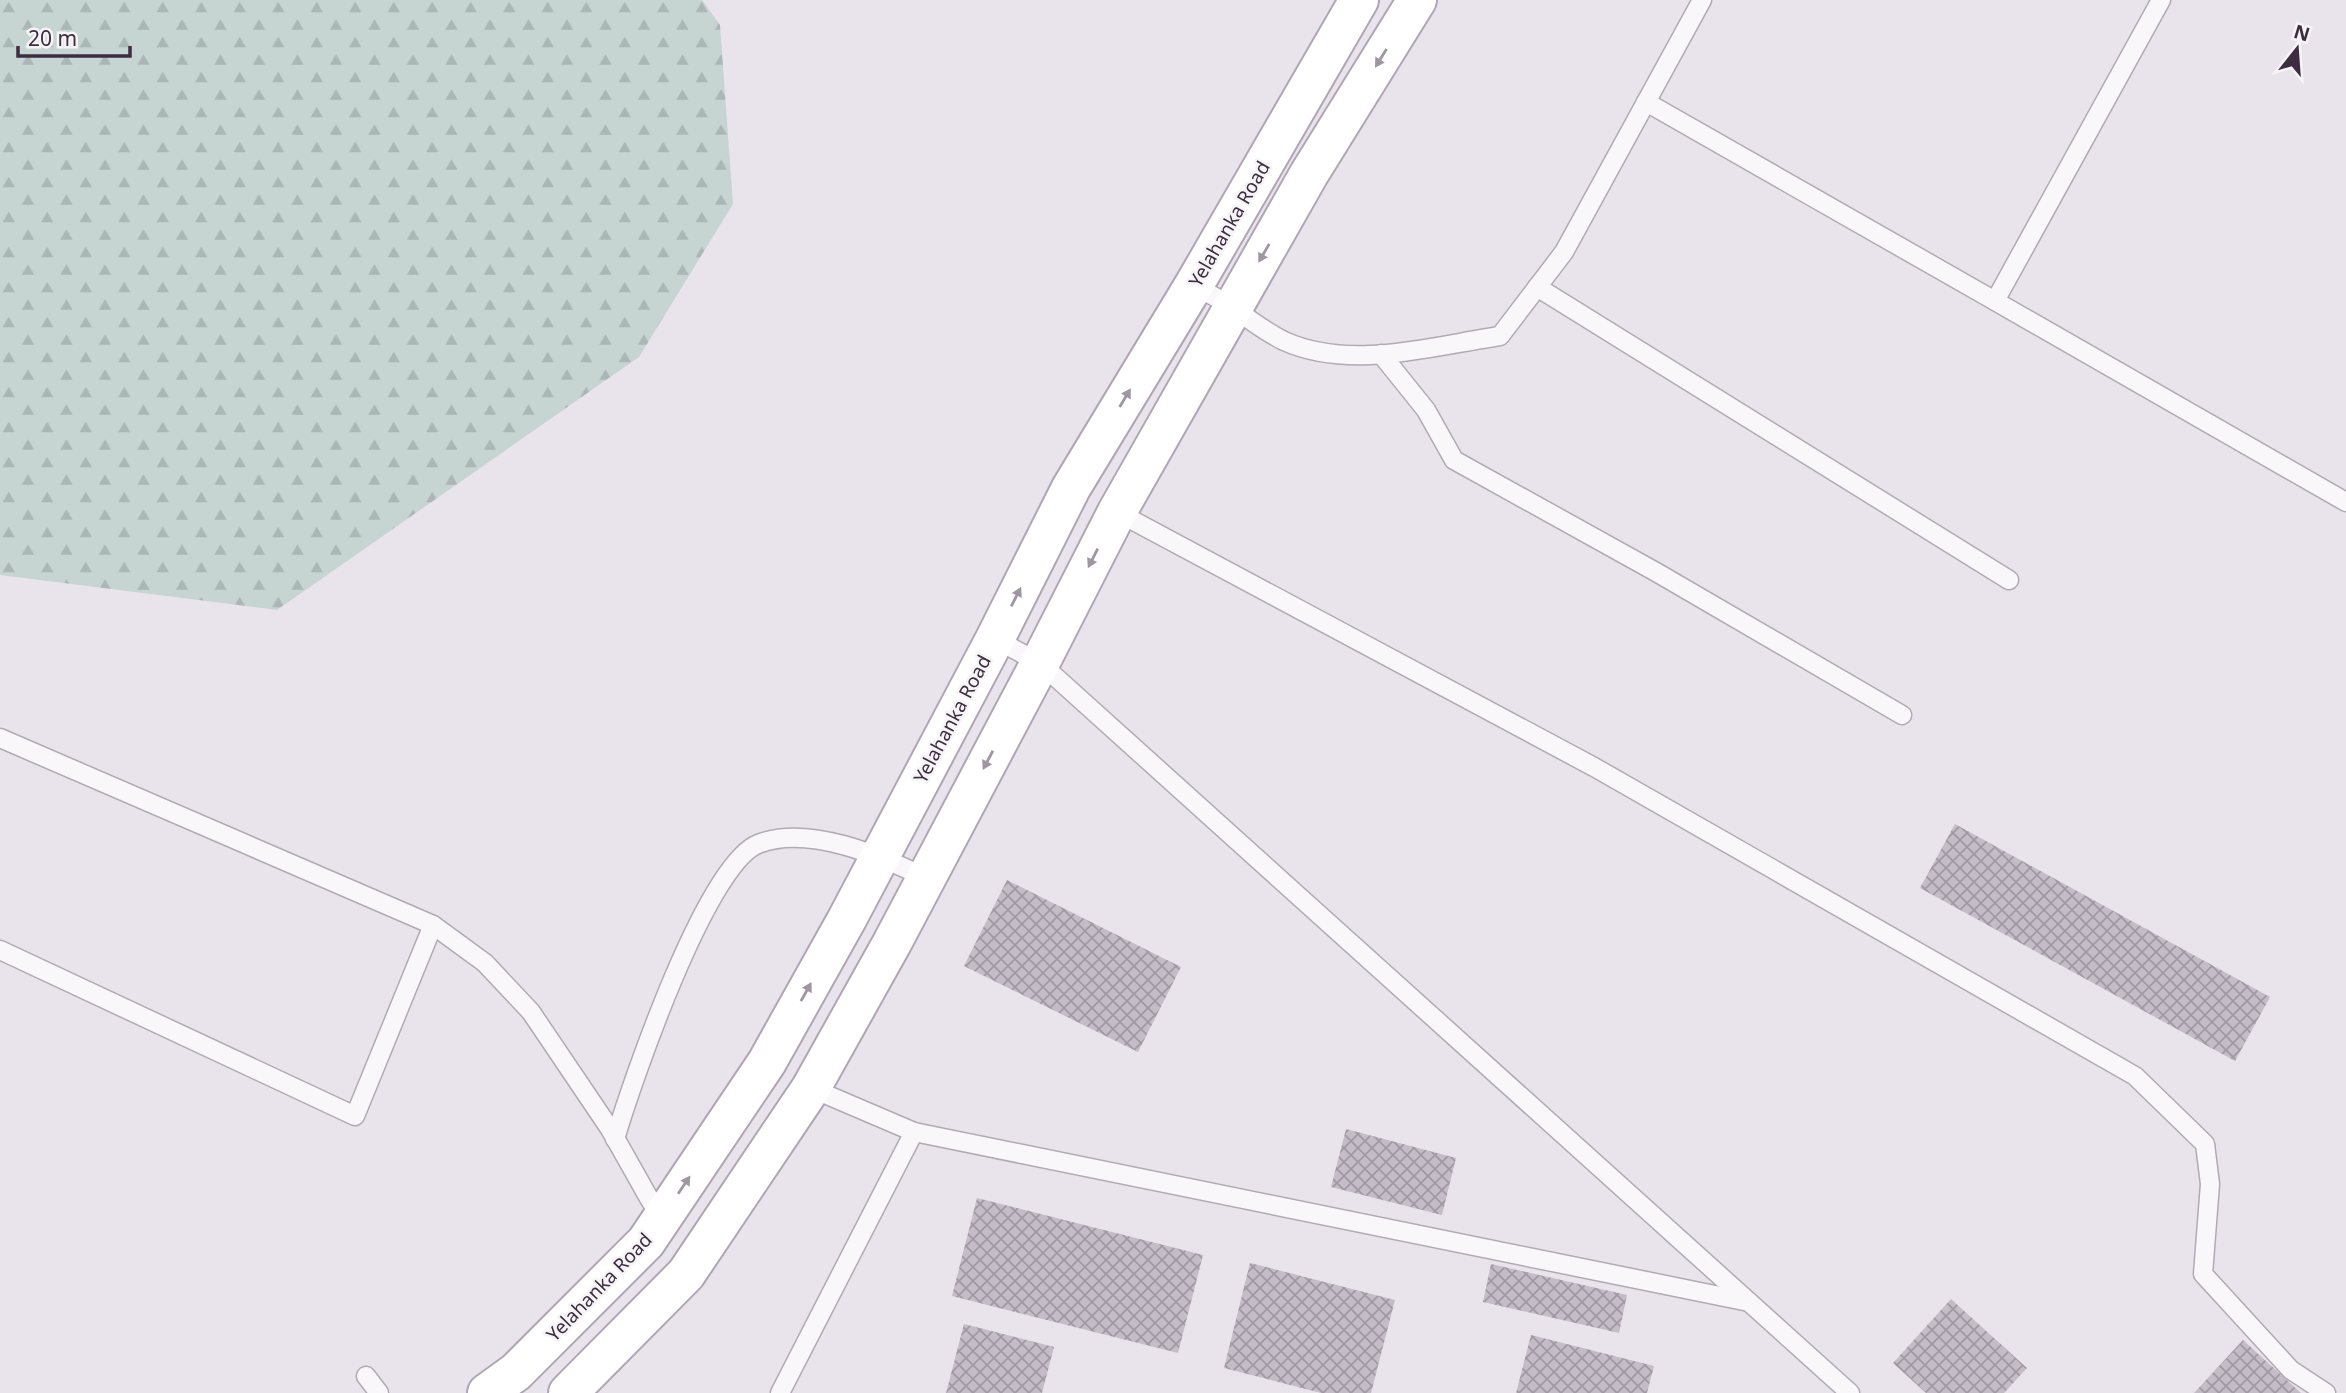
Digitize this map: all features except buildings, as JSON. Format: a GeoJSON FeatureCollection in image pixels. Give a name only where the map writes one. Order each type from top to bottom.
{"type":"FeatureCollection","features":[{"type":"Feature","properties":{"kind":"main road","name":"Yelahanka Road"},"geometry":{"type":"LineString","coordinates":[[487,1393],[516,1372],[646,1242],[767,1062],[995,639],[1071,488],[1194,285],[1359,0]]}},
{"type":"Feature","properties":{"kind":"main road"},"geometry":{"type":"LineString","coordinates":[[568,1393],[686,1274],[811,1088],[1040,663],[1116,512],[1310,174],[1417,0]]}},
{"type":"Feature","properties":{"kind":"lane"},"geometry":{"type":"LineString","coordinates":[[1194,285],[1286,342],[1328,354],[1381,354],[1500,336],[1564,252],[1702,0]]}},
{"type":"Feature","properties":{"kind":"lane"},"geometry":{"type":"LineString","coordinates":[[1994,300],[2161,0]]}},
{"type":"Feature","properties":{"kind":"lane"},"geometry":{"type":"LineString","coordinates":[[1646,102],[2346,502]]}},
{"type":"Feature","properties":{"kind":"lane"},"geometry":{"type":"LineString","coordinates":[[1537,287],[2009,580]]}},
{"type":"Feature","properties":{"kind":"lane"},"geometry":{"type":"LineString","coordinates":[[1381,354],[1426,410],[1454,460],[1656,572],[1902,715]]}},
{"type":"Feature","properties":{"kind":"lane"},"geometry":{"type":"LineString","coordinates":[[1116,512],[1594,767],[2135,1076],[2204,1144],[2210,1184],[2203,1274],[2291,1370],[2326,1393]]}},
{"type":"Feature","properties":{"kind":"lane"},"geometry":{"type":"LineString","coordinates":[[995,639],[1040,663],[1850,1393]]}},
{"type":"Feature","properties":{"kind":"lane"},"geometry":{"type":"LineString","coordinates":[[0,738],[433,925],[485,963],[531,1012],[615,1139],[662,1217]]}},
{"type":"Feature","properties":{"kind":"lane"},"geometry":{"type":"LineString","coordinates":[[615,1139],[629,1092],[685,952],[716,889],[732,867],[755,845],[783,838],[815,840],[880,856],[926,878]]}},
{"type":"Feature","properties":{"kind":"lane"},"geometry":{"type":"LineString","coordinates":[[0,950],[355,1116],[433,925]]}},
{"type":"Feature","properties":{"kind":"lane"},"geometry":{"type":"LineString","coordinates":[[811,1088],[914,1132],[1749,1303]]}},
{"type":"Feature","properties":{"kind":"lane"},"geometry":{"type":"LineString","coordinates":[[780,1393],[914,1132]]}},
{"type":"Feature","properties":{"kind":"lane"},"geometry":{"type":"LineString","coordinates":[[366,1376],[379,1393]]}},
{"type":"Feature","properties":{"kind":"green space"},"geometry":{"type":"Polygon","coordinates":[[[0,0],[702,0],[720,25],[733,204],[639,357],[277,610],[0,575],[0,0]]]}}]}
